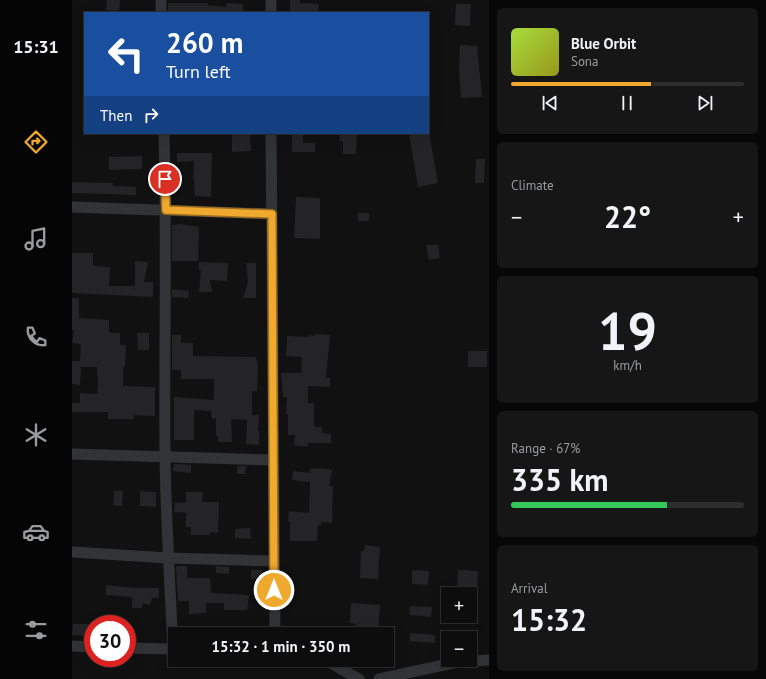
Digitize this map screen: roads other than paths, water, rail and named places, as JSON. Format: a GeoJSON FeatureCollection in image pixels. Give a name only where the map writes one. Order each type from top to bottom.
{"type":"FeatureCollection","features":[{"type":"Feature","properties":{"kind":"street"},"geometry":{"type":"LineString","coordinates":[[161,0],[161,12]]}},
{"type":"Feature","properties":{"kind":"street"},"geometry":{"type":"LineString","coordinates":[[271,0],[271,12]]}},
{"type":"Feature","properties":{"kind":"street"},"geometry":{"type":"LineString","coordinates":[[164,134],[166,210],[165,456],[168,558],[173,627]]}},
{"type":"Feature","properties":{"kind":"street"},"geometry":{"type":"LineString","coordinates":[[271,134],[275,627]]}},
{"type":"Feature","properties":{"kind":"street"},"geometry":{"type":"LineString","coordinates":[[72,207],[272,214]]}},
{"type":"Feature","properties":{"kind":"street"},"geometry":{"type":"LineString","coordinates":[[72,454],[273,460]]}},
{"type":"Feature","properties":{"kind":"street"},"geometry":{"type":"LineString","coordinates":[[72,552],[168,558],[274,561]]}},
{"type":"Feature","properties":{"kind":"street"},"geometry":{"type":"LineString","coordinates":[[72,646],[84,647]]}},
{"type":"Feature","properties":{"kind":"street"},"geometry":{"type":"LineString","coordinates":[[136,648],[168,649]]}},
{"type":"Feature","properties":{"kind":"street"},"geometry":{"type":"LineString","coordinates":[[379,679],[458,662],[489,660]]}},
{"type":"Feature","properties":{"kind":"street"},"geometry":{"type":"LineString","coordinates":[[338,667],[359,679]]}}]}
